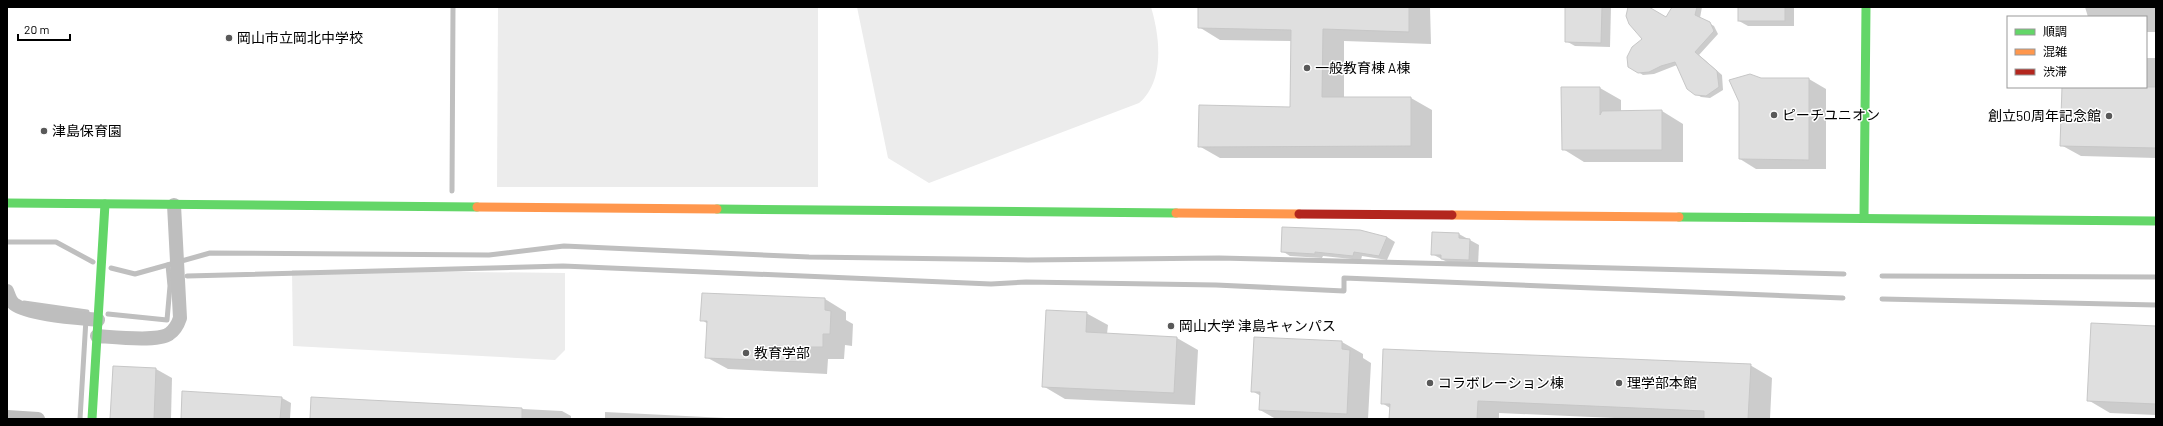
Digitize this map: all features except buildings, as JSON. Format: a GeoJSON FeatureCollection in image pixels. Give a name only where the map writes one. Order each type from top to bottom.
{"type":"FeatureCollection","features":[{"type":"Feature","properties":{"kind":"street"},"geometry":{"type":"LineString","coordinates":[[1864,218],[1866,7]]}},
{"type":"Feature","properties":{"kind":"street"},"geometry":{"type":"LineString","coordinates":[[7,203],[2156,221]]}},
{"type":"Feature","properties":{"kind":"street"},"geometry":{"type":"LineString","coordinates":[[92,419],[97,336],[89,319],[105,204]]}},
{"type":"Feature","properties":{"kind":"street"},"geometry":{"type":"LineString","coordinates":[[97,336],[159,338],[169,334],[180,318],[174,205]]}},
{"type":"Feature","properties":{"kind":"street"},"geometry":{"type":"LineString","coordinates":[[8,295],[16,305],[37,312],[89,319]]}},
{"type":"Feature","properties":{"kind":"street"},"geometry":{"type":"LineString","coordinates":[[7,417],[38,419]]}},
{"type":"Feature","properties":{"kind":"shaded area"},"geometry":{"type":"Polygon","coordinates":[[[498,7],[818,7],[818,187],[497,187],[498,7]]]}},
{"type":"Feature","properties":{"kind":"shaded area"},"geometry":{"type":"Polygon","coordinates":[[[857,7],[1151,7],[1157,32],[1157,71],[1147,94],[1139,103],[929,183],[888,158],[857,7]]]}},
{"type":"Feature","properties":{"kind":"shaded area"},"geometry":{"type":"Polygon","coordinates":[[[292,270],[565,273],[565,350],[555,360],[293,346],[292,270]]]}},
{"type":"Feature","properties":{"kind":"waterway"},"geometry":{"type":"LineString","coordinates":[[452,191],[453,7]]}},
{"type":"Feature","properties":{"kind":"waterway"},"geometry":{"type":"LineString","coordinates":[[7,242],[56,242],[93,262]]}},
{"type":"Feature","properties":{"kind":"waterway"},"geometry":{"type":"LineString","coordinates":[[111,268],[135,274],[210,253],[489,255],[564,246],[809,257],[1028,260],[1219,258],[1844,274]]}},
{"type":"Feature","properties":{"kind":"waterway"},"geometry":{"type":"LineString","coordinates":[[108,314],[167,320],[170,286],[168,265]]}},
{"type":"Feature","properties":{"kind":"waterway"},"geometry":{"type":"LineString","coordinates":[[187,276],[563,266],[991,284],[1026,282],[1216,285],[1344,291],[1344,278],[1843,298]]}},
{"type":"Feature","properties":{"kind":"waterway"},"geometry":{"type":"LineString","coordinates":[[1882,276],[2156,277]]}},
{"type":"Feature","properties":{"kind":"waterway"},"geometry":{"type":"LineString","coordinates":[[1882,299],[2156,305]]}},
{"type":"Feature","properties":{"kind":"waterway"},"geometry":{"type":"LineString","coordinates":[[24,303],[87,312]]}},
{"type":"Feature","properties":{"kind":"waterway"},"geometry":{"type":"LineString","coordinates":[[80,419],[86,319]]}},
{"type":"Feature","properties":{"kind":"traffic: fast"},"geometry":{"type":"LineString","coordinates":[[1864,218],[1866,7]]}},
{"type":"Feature","properties":{"kind":"traffic: fast"},"geometry":{"type":"LineString","coordinates":[[7,203],[477,207]]}},
{"type":"Feature","properties":{"kind":"traffic: fast"},"geometry":{"type":"LineString","coordinates":[[92,419],[105,204]]}},
{"type":"Feature","properties":{"kind":"traffic: fast"},"geometry":{"type":"LineString","coordinates":[[717,209],[1176,213]]}},
{"type":"Feature","properties":{"kind":"traffic: fast"},"geometry":{"type":"LineString","coordinates":[[1679,217],[2156,221]]}},
{"type":"Feature","properties":{"kind":"traffic: slow"},"geometry":{"type":"LineString","coordinates":[[477,207],[717,209]]}},
{"type":"Feature","properties":{"kind":"traffic: slow"},"geometry":{"type":"LineString","coordinates":[[1176,213],[1299,214]]}},
{"type":"Feature","properties":{"kind":"traffic: slow"},"geometry":{"type":"LineString","coordinates":[[1452,215],[1679,217]]}},
{"type":"Feature","properties":{"kind":"traffic: jam"},"geometry":{"type":"LineString","coordinates":[[1299,214],[1452,215]]}},
{"type":"Feature","properties":{"kind":"place","name":"岡山市立岡北中学校"},"geometry":{"type":"Point","coordinates":[229,38]}},
{"type":"Feature","properties":{"kind":"place","name":"一般教育棟 A棟"},"geometry":{"type":"Point","coordinates":[1307,68]}},
{"type":"Feature","properties":{"kind":"place","name":"ピーチユニオン"},"geometry":{"type":"Point","coordinates":[1774,115]}},
{"type":"Feature","properties":{"kind":"place","name":"創立50周年記念館"},"geometry":{"type":"Point","coordinates":[2109,116]}},
{"type":"Feature","properties":{"kind":"place","name":"津島保育園"},"geometry":{"type":"Point","coordinates":[44,131]}},
{"type":"Feature","properties":{"kind":"place","name":"岡山大学 津島キャンパス"},"geometry":{"type":"Point","coordinates":[1171,326]}},
{"type":"Feature","properties":{"kind":"place","name":"教育学部"},"geometry":{"type":"Point","coordinates":[746,353]}},
{"type":"Feature","properties":{"kind":"place","name":"コラボレーション棟"},"geometry":{"type":"Point","coordinates":[1430,383]}},
{"type":"Feature","properties":{"kind":"place","name":"理学部本館"},"geometry":{"type":"Point","coordinates":[1619,383]}}]}
